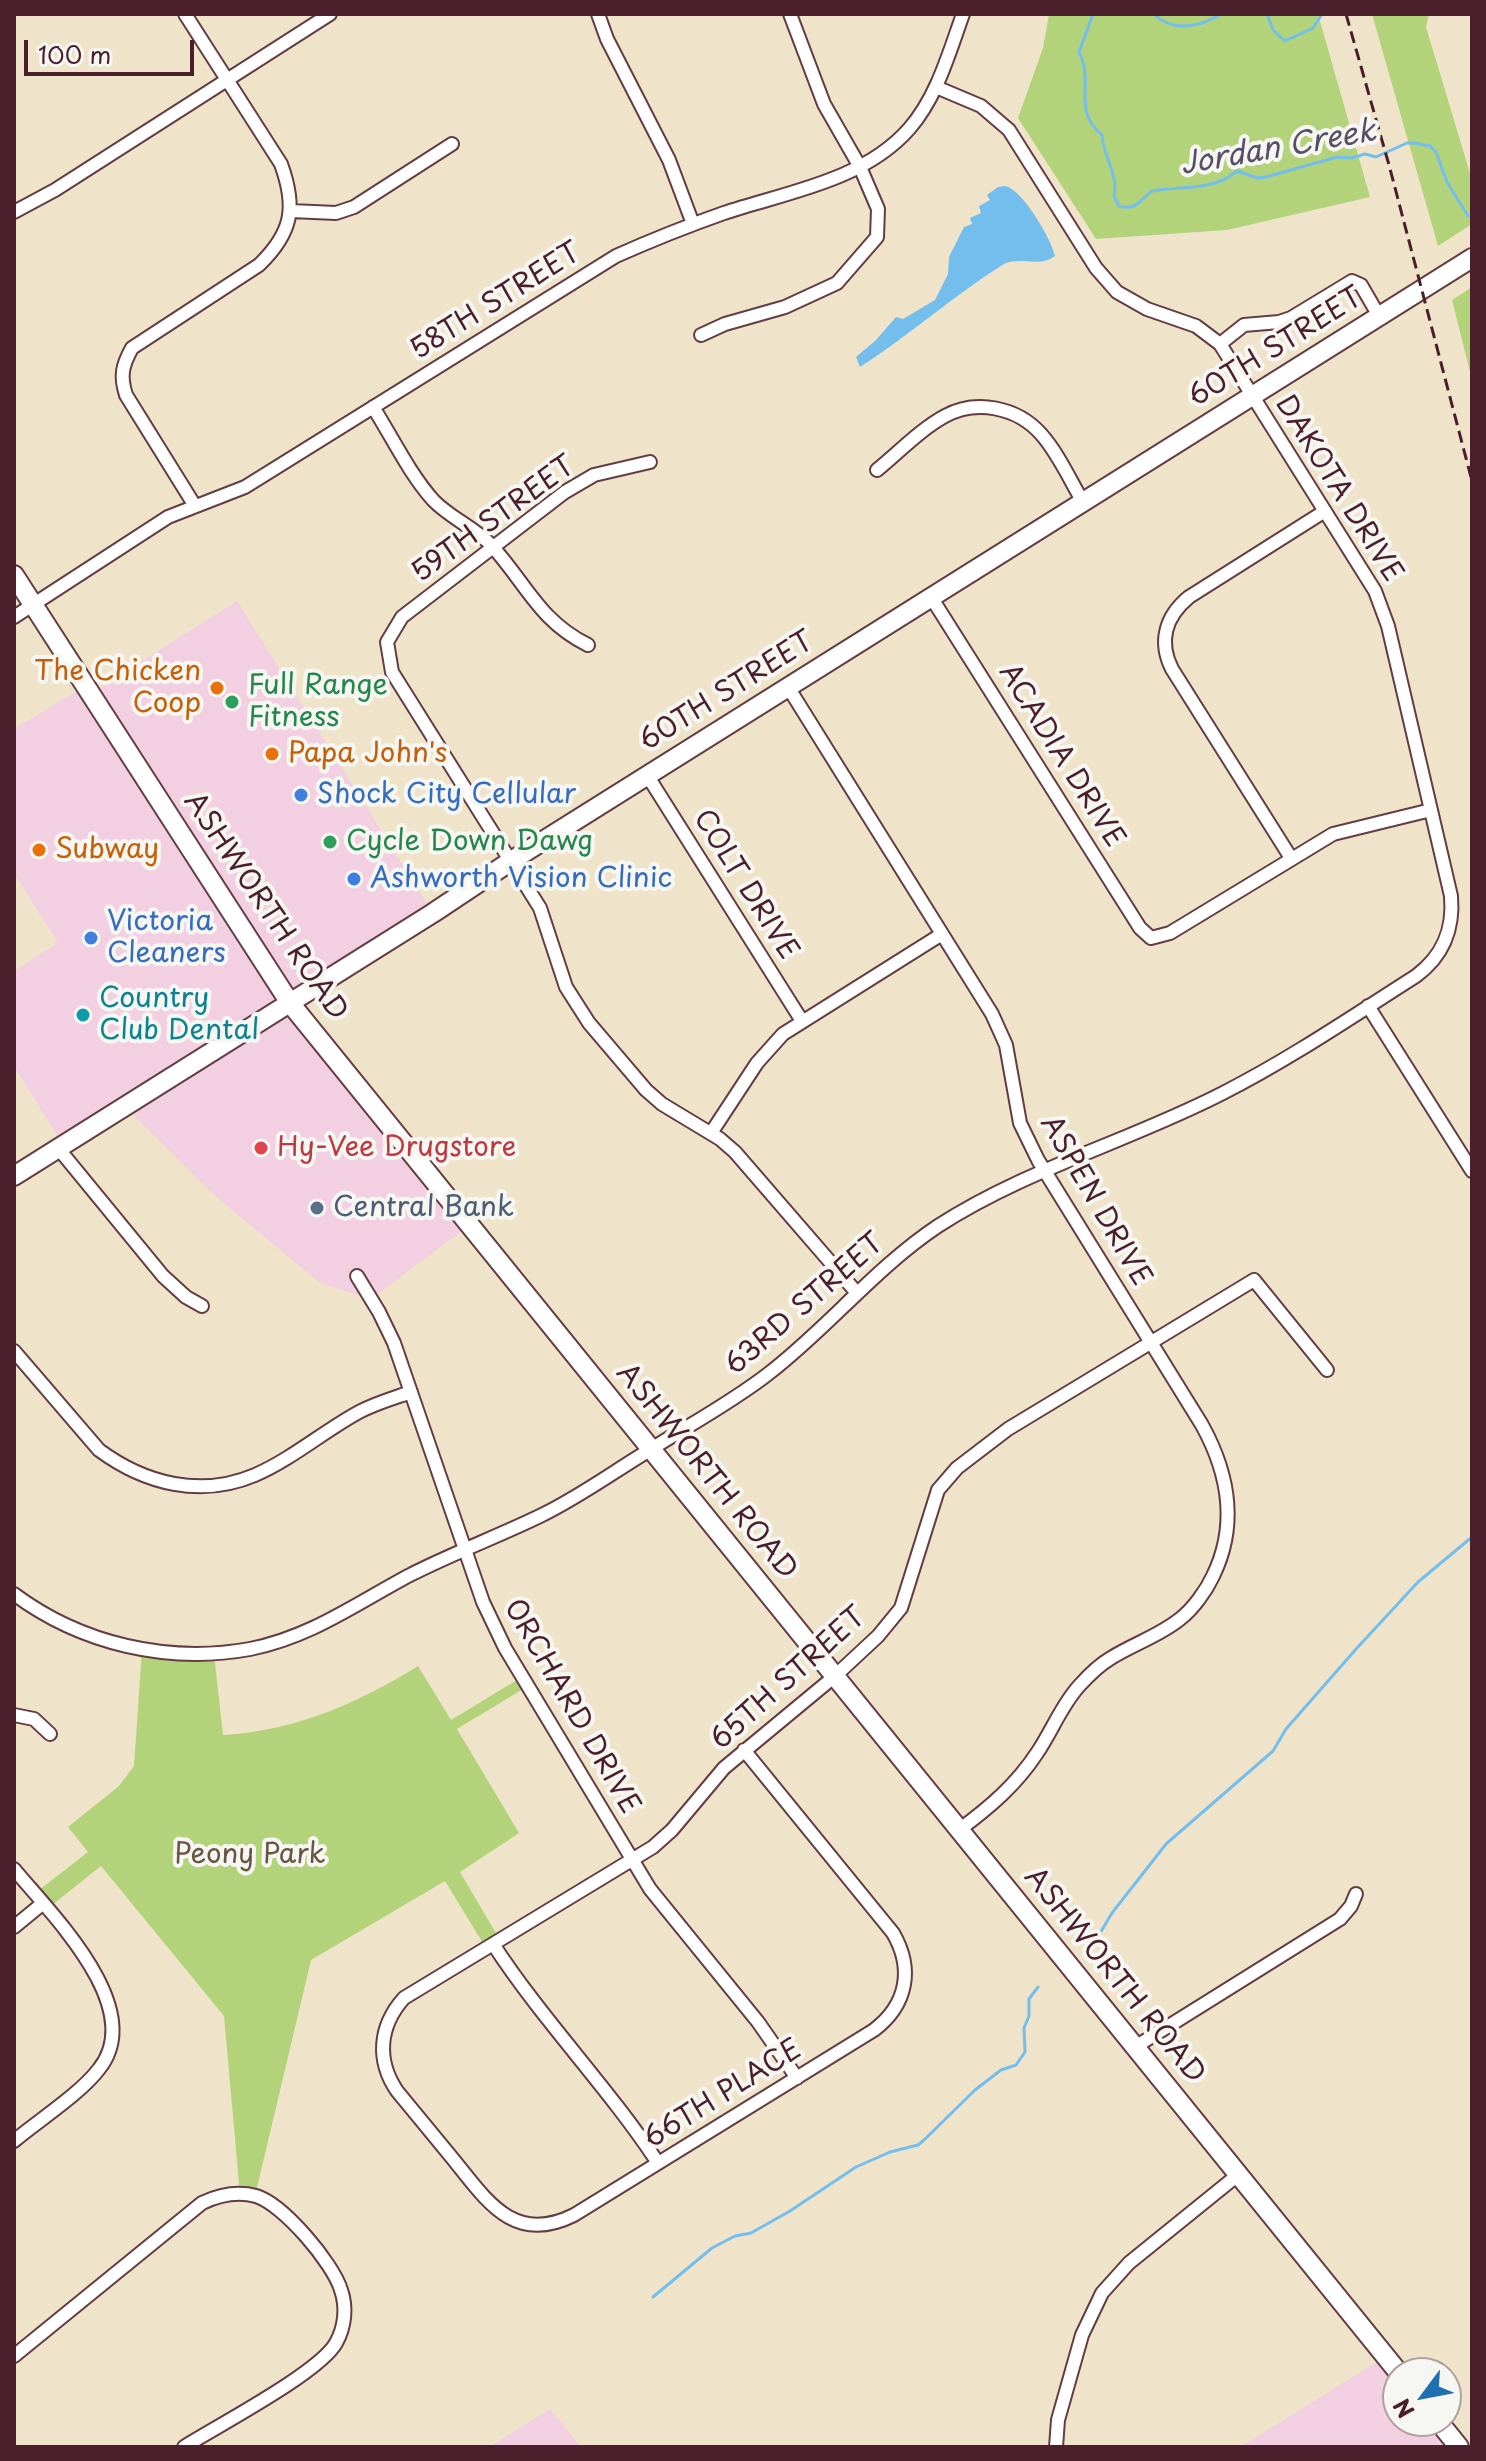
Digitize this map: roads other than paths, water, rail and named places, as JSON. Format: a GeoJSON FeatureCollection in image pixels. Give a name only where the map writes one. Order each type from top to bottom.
{"type":"FeatureCollection","features":[{"type":"Feature","properties":{"kind":"main road","name":"60TH STREET"},"geometry":{"type":"LineString","coordinates":[[14,1176],[1472,258]]}},
{"type":"Feature","properties":{"kind":"main road","name":"ASHWORTH ROAD"},"geometry":{"type":"LineString","coordinates":[[14,575],[290,1003],[1386,2357]]}},
{"type":"Feature","properties":{"kind":"street"},"geometry":{"type":"LineString","coordinates":[[185,14],[281,164],[288,181],[291,211],[274,250],[259,265],[132,348],[120,377],[126,395],[195,506]]}},
{"type":"Feature","properties":{"kind":"street"},"geometry":{"type":"LineString","coordinates":[[14,212],[55,190],[330,14]]}},
{"type":"Feature","properties":{"kind":"street"},"geometry":{"type":"LineString","coordinates":[[598,14],[607,39],[669,160],[693,224]]}},
{"type":"Feature","properties":{"kind":"street"},"geometry":{"type":"LineString","coordinates":[[701,335],[725,324],[785,307],[837,283],[877,237],[878,209],[860,167],[824,104],[790,14]]}},
{"type":"Feature","properties":{"kind":"street","name":"58TH STREET"},"geometry":{"type":"LineString","coordinates":[[14,617],[168,517],[245,487],[591,270],[693,224],[860,167],[889,149],[910,128],[936,87],[963,14]]}},
{"type":"Feature","properties":{"kind":"street","name":"DAKOTA DRIVE"},"geometry":{"type":"LineString","coordinates":[[936,87],[981,106],[1009,130],[1096,268],[1117,292],[1147,309],[1196,326],[1220,344],[1375,591],[1383,609],[1453,911],[1446,941],[1436,958]]}},
{"type":"Feature","properties":{"kind":"street"},"geometry":{"type":"LineString","coordinates":[[291,211],[336,213],[354,207],[452,144]]}},
{"type":"Feature","properties":{"kind":"street"},"geometry":{"type":"LineString","coordinates":[[1220,344],[1244,325],[1291,318],[1352,281],[1361,285],[1379,316]]}},
{"type":"Feature","properties":{"kind":"street"},"geometry":{"type":"LineString","coordinates":[[373,407],[434,501],[493,547],[551,622],[588,645]]}},
{"type":"Feature","properties":{"kind":"street"},"geometry":{"type":"LineString","coordinates":[[877,470],[945,416],[974,407],[988,407],[1016,415],[1040,433],[1083,502]]}},
{"type":"Feature","properties":{"kind":"street","name":"59TH STREET"},"geometry":{"type":"LineString","coordinates":[[650,462],[594,475],[565,492],[402,617],[387,642],[392,672],[540,908],[566,987],[589,1023],[646,1090],[735,1152],[857,1293]]}},
{"type":"Feature","properties":{"kind":"street"},"geometry":{"type":"LineString","coordinates":[[1325,511],[1179,605],[1167,626],[1165,651],[1172,669],[1291,858],[1333,834],[1431,810]]}},
{"type":"Feature","properties":{"kind":"street","name":"ACADIA DRIVE"},"geometry":{"type":"LineString","coordinates":[[931,597],[1140,928],[1151,938],[1170,933],[1291,858]]}},
{"type":"Feature","properties":{"kind":"street","name":"ASPEN DRIVE"},"geometry":{"type":"LineString","coordinates":[[788,687],[997,1024],[1006,1045],[1020,1123],[1045,1172],[1217,1453],[1227,1489],[1228,1535],[1222,1558],[1207,1588],[1182,1618],[1110,1658],[1089,1676],[1071,1695],[1037,1753],[1012,1786],[959,1830]]}},
{"type":"Feature","properties":{"kind":"street","name":"COLT DRIVE"},"geometry":{"type":"LineString","coordinates":[[647,775],[802,1021]]}},
{"type":"Feature","properties":{"kind":"street"},"geometry":{"type":"LineString","coordinates":[[711,1133],[768,1049],[802,1021],[942,934]]}},
{"type":"Feature","properties":{"kind":"street","name":"63RD STREET"},"geometry":{"type":"LineString","coordinates":[[14,1594],[52,1618],[98,1638],[131,1647],[182,1654],[250,1649],[330,1622],[410,1575],[547,1512],[768,1374],[894,1259],[941,1225],[995,1195],[1223,1093],[1416,976],[1436,958]]}},
{"type":"Feature","properties":{"kind":"street"},"geometry":{"type":"LineString","coordinates":[[1368,1006],[1472,1171]]}},
{"type":"Feature","properties":{"kind":"street"},"geometry":{"type":"LineString","coordinates":[[58,1148],[163,1276],[186,1297],[202,1306]]}},
{"type":"Feature","properties":{"kind":"street","name":"ORCHARD DRIVE"},"geometry":{"type":"LineString","coordinates":[[357,1276],[386,1325],[493,1625],[650,1889],[758,2022],[797,2078]]}},
{"type":"Feature","properties":{"kind":"street","name":"65TH STREET"},"geometry":{"type":"LineString","coordinates":[[524,2223],[506,2217],[486,2200],[397,2091],[387,2073],[382,2046],[388,2020],[396,2008],[415,1990],[632,1861],[672,1830],[724,1768],[878,1636],[901,1608],[938,1490],[957,1468],[1008,1429],[1254,1280],[1327,1370]]}},
{"type":"Feature","properties":{"kind":"street"},"geometry":{"type":"LineString","coordinates":[[14,1351],[99,1450],[132,1472],[170,1484],[213,1486],[255,1475],[361,1411],[411,1392]]}},
{"type":"Feature","properties":{"kind":"street"},"geometry":{"type":"LineString","coordinates":[[14,1715],[34,1719],[50,1734]]}},
{"type":"Feature","properties":{"kind":"street","name":"66TH PLACE"},"geometry":{"type":"LineString","coordinates":[[524,2223],[563,2221],[885,2022],[901,1999],[905,1985],[905,1961],[893,1933],[744,1750]]}},
{"type":"Feature","properties":{"kind":"street"},"geometry":{"type":"LineString","coordinates":[[14,1869],[78,1949],[98,1980],[110,2003],[114,2032],[106,2059],[89,2080],[14,2141]]}},
{"type":"Feature","properties":{"kind":"street"},"geometry":{"type":"LineString","coordinates":[[1135,2047],[1340,1919],[1356,1894]]}},
{"type":"Feature","properties":{"kind":"street"},"geometry":{"type":"LineString","coordinates":[[14,1927],[42,1904]]}},
{"type":"Feature","properties":{"kind":"street"},"geometry":{"type":"LineString","coordinates":[[493,1944],[520,1985],[637,2131],[658,2163]]}},
{"type":"Feature","properties":{"kind":"street"},"geometry":{"type":"LineString","coordinates":[[1056,2443],[1062,2405],[1082,2335],[1102,2293],[1129,2263],[1239,2174]]}},
{"type":"Feature","properties":{"kind":"street"},"geometry":{"type":"LineString","coordinates":[[14,2356],[195,2209],[215,2197],[240,2194],[268,2201],[290,2219],[337,2279],[342,2292],[344,2317],[336,2344],[318,2364],[184,2447]]}},
{"type":"Feature","properties":{"kind":"water"},"geometry":{"type":"Polygon","coordinates":[[[1005,186],[1012,189],[1035,215],[1055,256],[1043,261],[1004,264],[860,367],[856,357],[896,317],[903,319],[935,300],[948,274],[949,257],[964,227],[972,224],[970,218],[981,213],[979,206],[990,200],[987,195],[1005,186]]]}},
{"type":"Feature","properties":{"kind":"waterway","name":"Jordan Creek"},"geometry":{"type":"LineString","coordinates":[[1093,14],[1079,52],[1085,74],[1085,105],[1093,125],[1102,135],[1113,173],[1114,196],[1119,206],[1134,206],[1152,191],[1218,182],[1237,171],[1257,178],[1266,177],[1337,157],[1352,158],[1365,154],[1376,157],[1407,143],[1415,143],[1430,146],[1436,152],[1447,182],[1468,216]]}},
{"type":"Feature","properties":{"kind":"waterway","name":"Jordan Creek"},"geometry":{"type":"LineString","coordinates":[[1154,14],[1178,26],[1196,25],[1221,14]]}},
{"type":"Feature","properties":{"kind":"waterway","name":"Jordan Creek"},"geometry":{"type":"LineString","coordinates":[[1267,14],[1273,30],[1285,41],[1313,28],[1322,14]]}},
{"type":"Feature","properties":{"kind":"waterway"},"geometry":{"type":"LineString","coordinates":[[1096,1940],[1112,1913],[1166,1844],[1273,1751],[1286,1729],[1418,1582],[1472,1537]]}},
{"type":"Feature","properties":{"kind":"waterway"},"geometry":{"type":"LineString","coordinates":[[653,2297],[712,2248],[735,2236],[751,2233],[856,2167],[890,2152],[918,2145],[975,2090],[1001,2070],[1016,2065],[1025,2052],[1024,2028],[1029,2016],[1029,1999],[1038,1987]]}},
{"type":"Feature","properties":{"kind":"railway"},"geometry":{"type":"LineString","coordinates":[[1346,14],[1472,481]]}},
{"type":"Feature","properties":{"kind":"place","name":"The Chicken Coop"},"geometry":{"type":"Point","coordinates":[217,688]}},
{"type":"Feature","properties":{"kind":"place","name":"Full Range Fitness"},"geometry":{"type":"Point","coordinates":[232,702]}},
{"type":"Feature","properties":{"kind":"place","name":"Papa John's"},"geometry":{"type":"Point","coordinates":[272,754]}},
{"type":"Feature","properties":{"kind":"place","name":"Shock City Cellular"},"geometry":{"type":"Point","coordinates":[301,795]}},
{"type":"Feature","properties":{"kind":"place","name":"Cycle Down Dawg"},"geometry":{"type":"Point","coordinates":[330,842]}},
{"type":"Feature","properties":{"kind":"place","name":"Subway"},"geometry":{"type":"Point","coordinates":[39,850]}},
{"type":"Feature","properties":{"kind":"place","name":"Ashworth Vision Clinic"},"geometry":{"type":"Point","coordinates":[354,879]}},
{"type":"Feature","properties":{"kind":"place","name":"Victoria Cleaners"},"geometry":{"type":"Point","coordinates":[91,938]}},
{"type":"Feature","properties":{"kind":"place","name":"Country Club Dental"},"geometry":{"type":"Point","coordinates":[83,1015]}},
{"type":"Feature","properties":{"kind":"place","name":"Hy-Vee Drugstore"},"geometry":{"type":"Point","coordinates":[261,1148]}},
{"type":"Feature","properties":{"kind":"place","name":"Central Bank"},"geometry":{"type":"Point","coordinates":[317,1208]}},
{"type":"Feature","properties":{"kind":"park label","name":"Peony Park"},"geometry":{"type":"Point","coordinates":[250,1855]}}]}
